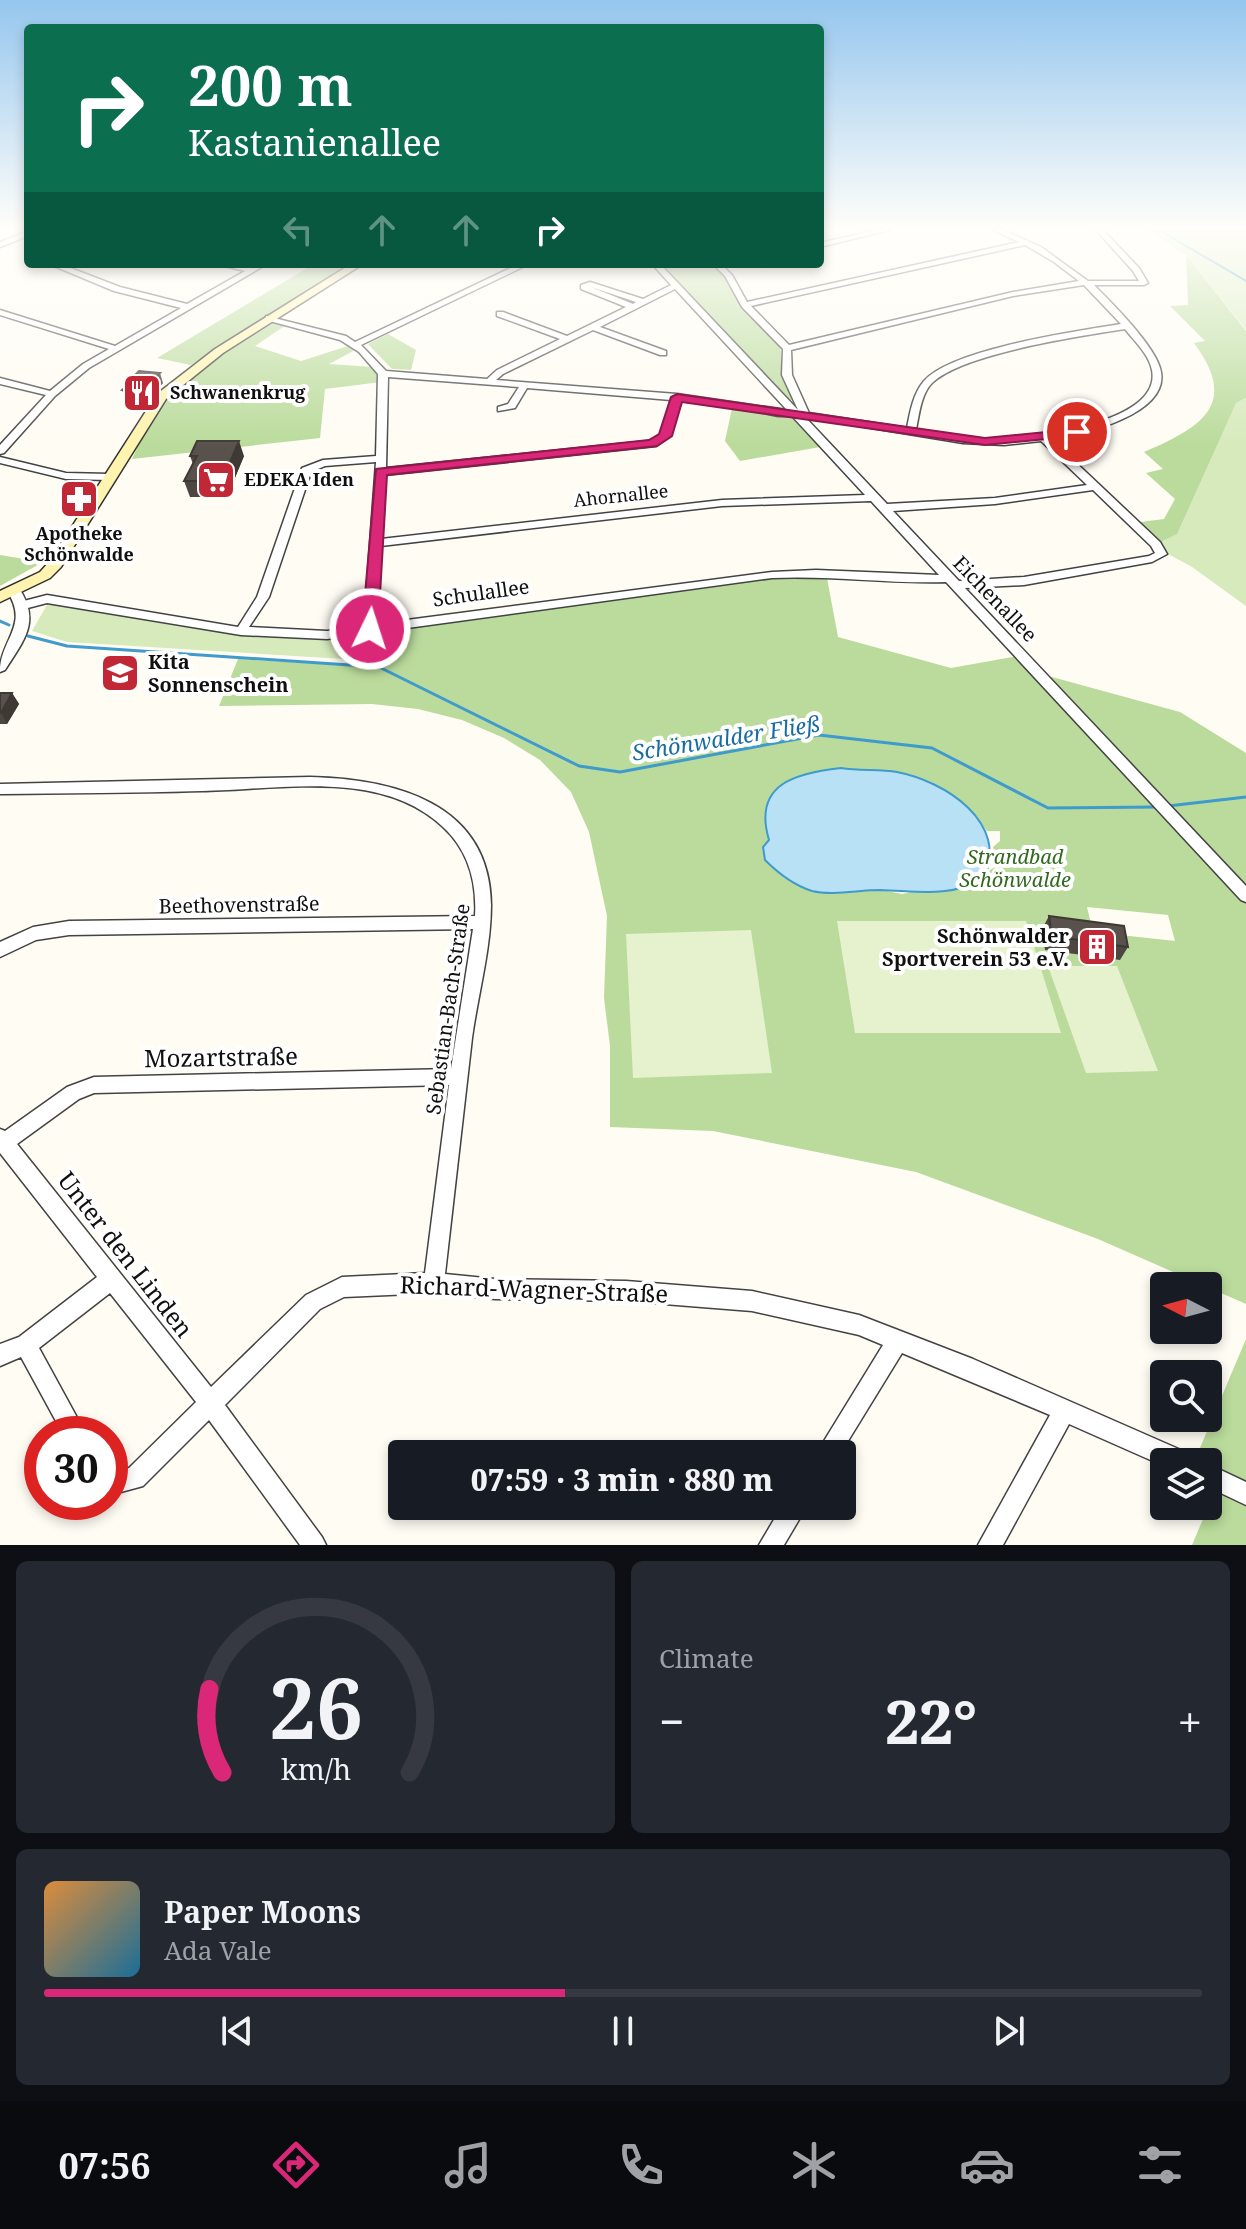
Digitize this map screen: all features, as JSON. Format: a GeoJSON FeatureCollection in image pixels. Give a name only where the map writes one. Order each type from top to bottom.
{"type":"FeatureCollection","features":[{"type":"Feature","properties":{"kind":"main road"},"geometry":{"type":"LineString","coordinates":[[13,598],[45,575],[68,549],[109,477],[161,397],[196,367],[295,302]]}},
{"type":"Feature","properties":{"kind":"street"},"geometry":{"type":"LineString","coordinates":[[170,302],[188,307]]}},
{"type":"Feature","properties":{"kind":"street"},"geometry":{"type":"LineString","coordinates":[[0,451],[52,394],[114,348],[196,302]]}},
{"type":"Feature","properties":{"kind":"street"},"geometry":{"type":"LineString","coordinates":[[355,345],[445,302]]}},
{"type":"Feature","properties":{"kind":"street"},"geometry":{"type":"LineString","coordinates":[[621,302],[633,307]]}},
{"type":"Feature","properties":{"kind":"street"},"geometry":{"type":"LineString","coordinates":[[490,381],[500,372],[643,302]]}},
{"type":"Feature","properties":{"kind":"street","name":"Eichenallee"},"geometry":{"type":"LineString","coordinates":[[691,302],[1246,896]]}},
{"type":"Feature","properties":{"kind":"street"},"geometry":{"type":"LineString","coordinates":[[269,318],[323,331],[355,345],[383,374],[677,397],[778,413],[804,413],[787,375],[787,348],[743,302]]}},
{"type":"Feature","properties":{"kind":"street"},"geometry":{"type":"LineString","coordinates":[[745,305],[758,302]]}},
{"type":"Feature","properties":{"kind":"street"},"geometry":{"type":"LineString","coordinates":[[787,348],[975,302]]}},
{"type":"Feature","properties":{"kind":"street"},"geometry":{"type":"LineString","coordinates":[[793,412],[985,442],[1043,437],[1096,426],[1143,404],[1154,389],[1157,377],[1155,363],[1106,302]]}},
{"type":"Feature","properties":{"kind":"street"},"geometry":{"type":"LineString","coordinates":[[0,312],[114,348]]}},
{"type":"Feature","properties":{"kind":"street"},"geometry":{"type":"LineString","coordinates":[[500,314],[568,339]]}},
{"type":"Feature","properties":{"kind":"street"},"geometry":{"type":"LineString","coordinates":[[911,432],[921,395],[928,383],[942,373],[972,360],[1057,338],[1127,326]]}},
{"type":"Feature","properties":{"kind":"street"},"geometry":{"type":"LineString","coordinates":[[593,327],[663,353]]}},
{"type":"Feature","properties":{"kind":"street"},"geometry":{"type":"LineString","coordinates":[[370,629],[381,472],[383,374]]}},
{"type":"Feature","properties":{"kind":"street"},"geometry":{"type":"LineString","coordinates":[[0,381],[52,394]]}},
{"type":"Feature","properties":{"kind":"street"},"geometry":{"type":"LineString","coordinates":[[501,409],[512,406],[525,384]]}},
{"type":"Feature","properties":{"kind":"street"},"geometry":{"type":"LineString","coordinates":[[381,472],[652,444],[665,436],[677,397]]}},
{"type":"Feature","properties":{"kind":"street"},"geometry":{"type":"LineString","coordinates":[[1043,437],[1094,487]]}},
{"type":"Feature","properties":{"kind":"street"},"geometry":{"type":"LineString","coordinates":[[241,631],[263,597],[306,470],[323,463],[381,459]]}},
{"type":"Feature","properties":{"kind":"street"},"geometry":{"type":"LineString","coordinates":[[3,464],[66,476],[109,477]]}},
{"type":"Feature","properties":{"kind":"street"},"geometry":{"type":"LineString","coordinates":[[882,508],[995,501],[1094,487]]}},
{"type":"Feature","properties":{"kind":"street","name":"Schulallee"},"geometry":{"type":"LineString","coordinates":[[13,598],[47,599],[241,631],[309,635],[772,575],[822,573],[950,582],[1038,579],[1159,557],[1161,550],[1094,487]]}},
{"type":"Feature","properties":{"kind":"street","name":"Ahornallee"},"geometry":{"type":"LineString","coordinates":[[376,543],[722,503],[872,498]]}},
{"type":"Feature","properties":{"kind":"street"},"geometry":{"type":"LineString","coordinates":[[0,667],[26,619],[13,598]]}},
{"type":"Feature","properties":{"kind":"street","name":"Sebastian-Bach-Straße"},"geometry":{"type":"LineString","coordinates":[[0,789],[327,784],[380,789],[427,807],[457,830],[468,846],[481,878],[482,922],[434,1283]]}},
{"type":"Feature","properties":{"kind":"street","name":"Beethovenstraße"},"geometry":{"type":"LineString","coordinates":[[0,950],[33,934],[69,928],[482,922]]}},
{"type":"Feature","properties":{"kind":"street","name":"Mozartstraße"},"geometry":{"type":"LineString","coordinates":[[2,1141],[73,1093],[94,1085],[459,1077]]}},
{"type":"Feature","properties":{"kind":"street","name":"Unter den Linden"},"geometry":{"type":"LineString","coordinates":[[2,1141],[210,1403],[314,1545]]}},
{"type":"Feature","properties":{"kind":"street"},"geometry":{"type":"LineString","coordinates":[[0,1355],[26,1345],[111,1279]]}},
{"type":"Feature","properties":{"kind":"street","name":"Richard-Wagner-Straße"},"geometry":{"type":"LineString","coordinates":[[210,1403],[313,1302],[342,1287],[434,1283],[495,1289],[626,1291],[752,1301],[859,1325],[1150,1448]]}},
{"type":"Feature","properties":{"kind":"street"},"geometry":{"type":"LineString","coordinates":[[836,1440],[898,1340]]}},
{"type":"Feature","properties":{"kind":"street"},"geometry":{"type":"LineString","coordinates":[[26,1345],[65,1416]]}},
{"type":"Feature","properties":{"kind":"street"},"geometry":{"type":"LineString","coordinates":[[128,1480],[135,1478],[210,1403]]}},
{"type":"Feature","properties":{"kind":"street"},"geometry":{"type":"LineString","coordinates":[[990,1545],[1065,1410]]}},
{"type":"Feature","properties":{"kind":"street"},"geometry":{"type":"LineString","coordinates":[[1222,1482],[1246,1494]]}},
{"type":"Feature","properties":{"kind":"street"},"geometry":{"type":"LineString","coordinates":[[771,1545],[786,1520]]}},
{"type":"Feature","properties":{"kind":"green space"},"geometry":{"type":"Polygon","coordinates":[[[250,302],[289,302],[191,365],[157,358],[250,302]]]}},
{"type":"Feature","properties":{"kind":"green space"},"geometry":{"type":"Polygon","coordinates":[[[695,302],[739,302],[780,344],[783,374],[794,399],[787,401],[695,302]]]}},
{"type":"Feature","properties":{"kind":"green space"},"geometry":{"type":"Polygon","coordinates":[[[1188,302],[1223,302],[1246,331],[1246,398],[1236,403],[1177,534],[1156,544],[1133,523],[1164,519],[1175,499],[1146,473],[1163,469],[1144,452],[1197,423],[1208,411],[1213,398],[1214,383],[1194,343],[1205,341],[1170,306],[1188,305],[1188,302]]]}},
{"type":"Feature","properties":{"kind":"green space"},"geometry":{"type":"Polygon","coordinates":[[[1224,302],[1246,302],[1246,330],[1224,302]]]}},
{"type":"Feature","properties":{"kind":"green space"},"geometry":{"type":"Polygon","coordinates":[[[270,321],[286,325],[255,346],[301,361],[348,346],[355,350],[329,364],[373,367],[381,382],[325,389],[320,438],[132,459],[153,413],[174,389],[270,321]]]}},
{"type":"Feature","properties":{"kind":"green space"},"geometry":{"type":"Polygon","coordinates":[[[388,334],[416,350],[411,370],[392,369],[368,344],[388,334]]]}},
{"type":"Feature","properties":{"kind":"green space"},"geometry":{"type":"Polygon","coordinates":[[[1246,398],[1246,606],[1156,544],[1236,403],[1246,398]]]}},
{"type":"Feature","properties":{"kind":"green space"},"geometry":{"type":"Polygon","coordinates":[[[732,408],[791,416],[820,447],[740,461],[725,441],[732,408]]]}},
{"type":"Feature","properties":{"kind":"green space"},"geometry":{"type":"Polygon","coordinates":[[[0,555],[43,562],[0,586],[0,555]]]}},
{"type":"Feature","properties":{"kind":"green space","name":"Strandbad Schönwalde"},"geometry":{"type":"Polygon","coordinates":[[[822,573],[827,578],[838,637],[951,668],[1023,655],[1041,674],[1180,712],[1246,753],[1246,1304],[1222,1293],[1222,1272],[1173,1272],[1098,1239],[916,1172],[713,1131],[610,1127],[610,1046],[604,998],[607,916],[589,832],[571,792],[540,760],[504,738],[462,720],[418,709],[372,704],[219,706],[238,659],[379,667],[393,662],[386,632],[712,583],[822,573]],[[841,768],[825,770],[763,847],[854,892],[882,890],[902,894],[983,879],[987,872],[1000,864],[1002,857],[994,853],[993,847],[1000,841],[1000,831],[987,831],[965,804],[841,768]],[[1087,907],[1093,932],[1175,941],[1168,915],[1087,907]]]}},
{"type":"Feature","properties":{"kind":"green space"},"geometry":{"type":"Polygon","coordinates":[[[48,603],[257,636],[342,636],[386,632],[393,662],[67,642],[32,631],[48,603]]]}},
{"type":"Feature","properties":{"kind":"green space"},"geometry":{"type":"Polygon","coordinates":[[[837,921],[1026,921],[1061,1033],[855,1033],[837,921]]]}},
{"type":"Feature","properties":{"kind":"green space"},"geometry":{"type":"Polygon","coordinates":[[[751,930],[772,1073],[633,1078],[626,934],[751,930]]]}},
{"type":"Feature","properties":{"kind":"green space"},"geometry":{"type":"Polygon","coordinates":[[[1048,966],[1117,966],[1158,1071],[1086,1073],[1048,966]]]}},
{"type":"Feature","properties":{"kind":"green space"},"geometry":{"type":"Polygon","coordinates":[[[1246,1339],[1246,1545],[1192,1545],[1203,1520],[1222,1520],[1222,1448],[1200,1448],[1207,1432],[1222,1432],[1222,1396],[1246,1339]]]}},
{"type":"Feature","properties":{"kind":"water"},"geometry":{"type":"Polygon","coordinates":[[[841,768],[897,772],[934,784],[952,795],[980,822],[988,840],[990,858],[984,879],[945,891],[828,893],[805,889],[781,874],[765,860],[763,847],[769,840],[765,821],[767,805],[773,793],[794,778],[841,768]]]}},
{"type":"Feature","properties":{"kind":"building"},"geometry":{"type":"Polygon","coordinates":[[[139,371],[160,373],[138,394],[122,390],[129,384],[126,384],[139,371]]]}},
{"type":"Feature","properties":{"kind":"building"},"geometry":{"type":"Polygon","coordinates":[[[197,441],[239,441],[222,481],[184,481],[197,456],[190,456],[197,441]]]}},
{"type":"Feature","properties":{"kind":"building"},"geometry":{"type":"Polygon","coordinates":[[[0,693],[12,693],[1,713],[0,713],[0,693]]]}},
{"type":"Feature","properties":{"kind":"building"},"geometry":{"type":"Polygon","coordinates":[[[1049,916],[1124,926],[1128,947],[1052,936],[1049,916]]]}},
{"type":"Feature","properties":{"kind":"waterway","name":"Schönwalder Fließ"},"geometry":{"type":"LineString","coordinates":[[0,621],[9,625]]}},
{"type":"Feature","properties":{"kind":"waterway","name":"Schönwalder Fließ"},"geometry":{"type":"LineString","coordinates":[[28,636],[67,646],[379,667],[579,766],[620,772],[819,735],[932,748],[1048,808],[1157,807]]}},
{"type":"Feature","properties":{"kind":"waterway","name":"Schönwalder Fließ"},"geometry":{"type":"LineString","coordinates":[[1168,806],[1246,797]]}},
{"type":"Feature","properties":{"kind":"place","name":"Schwanenkrug"},"geometry":{"type":"Point","coordinates":[142,393]}},
{"type":"Feature","properties":{"kind":"place","name":"EDEKA Iden"},"geometry":{"type":"Point","coordinates":[216,480]}},
{"type":"Feature","properties":{"kind":"place","name":"Apotheke Schönwalde"},"geometry":{"type":"Point","coordinates":[79,499]}},
{"type":"Feature","properties":{"kind":"place","name":"Kita Sonnenschein"},"geometry":{"type":"Point","coordinates":[120,673]}},
{"type":"Feature","properties":{"kind":"place","name":"Schönwalder Sportverein 53 e.V."},"geometry":{"type":"Point","coordinates":[1097,947]}},
{"type":"Feature","properties":{"kind":"route"},"geometry":{"type":"LineString","coordinates":[[370,629],[381,472],[652,444],[665,436],[677,397],[985,442],[1077,432]]}}]}
